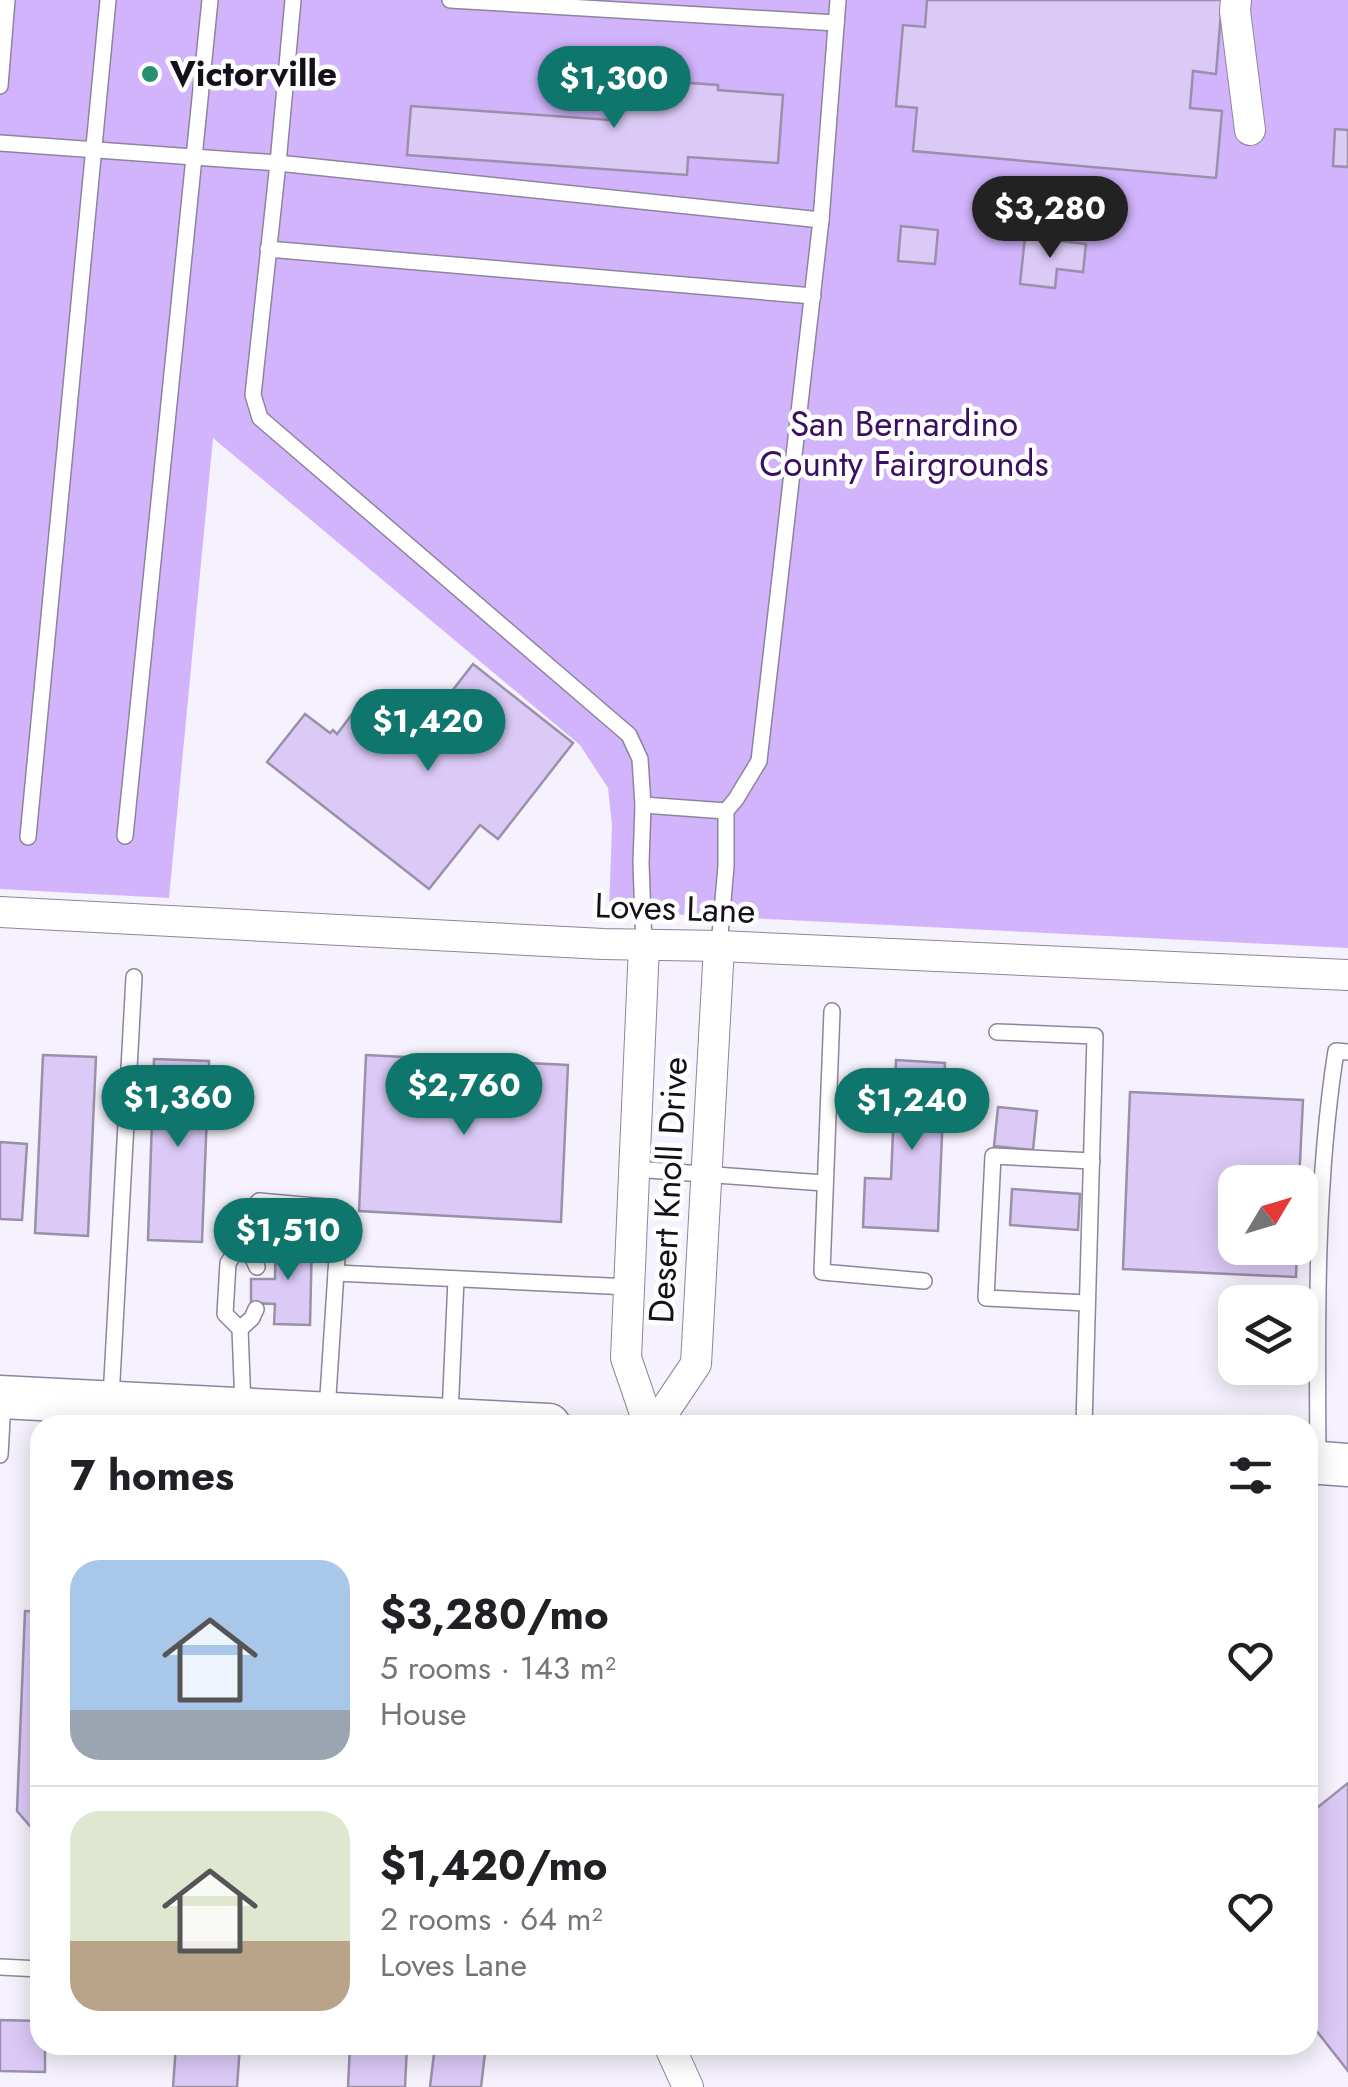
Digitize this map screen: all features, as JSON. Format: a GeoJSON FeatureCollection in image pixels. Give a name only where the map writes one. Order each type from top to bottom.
{"type":"FeatureCollection","features":[{"type":"Feature","properties":{"kind":"main road"},"geometry":{"type":"LineString","coordinates":[[2,1397],[111,1402],[225,1415]]}},
{"type":"Feature","properties":{"kind":"main road"},"geometry":{"type":"LineString","coordinates":[[284,1415],[346,1415]]}},
{"type":"Feature","properties":{"kind":"street"},"geometry":{"type":"LineString","coordinates":[[1236,0],[1250,130]]}},
{"type":"Feature","properties":{"kind":"street","name":"Loves Lane"},"geometry":{"type":"LineString","coordinates":[[0,912],[644,946],[719,946],[1348,976]]}},
{"type":"Feature","properties":{"kind":"street","name":"Desert Knoll Drive"},"geometry":{"type":"LineString","coordinates":[[644,946],[626,1358],[648,1415]]}},
{"type":"Feature","properties":{"kind":"street","name":"Desert Knoll Drive"},"geometry":{"type":"LineString","coordinates":[[659,1415],[696,1364],[719,946]]}},
{"type":"Feature","properties":{"kind":"street"},"geometry":{"type":"LineString","coordinates":[[674,2055],[688,2087]]}},
{"type":"Feature","properties":{"kind":"lane"},"geometry":{"type":"LineString","coordinates":[[0,86],[7,0]]}},
{"type":"Feature","properties":{"kind":"lane"},"geometry":{"type":"LineString","coordinates":[[28,837],[108,0]]}},
{"type":"Feature","properties":{"kind":"lane"},"geometry":{"type":"LineString","coordinates":[[126,836],[210,0]]}},
{"type":"Feature","properties":{"kind":"lane"},"geometry":{"type":"LineString","coordinates":[[293,0],[253,395],[260,418],[629,735],[640,759],[644,946]]}},
{"type":"Feature","properties":{"kind":"lane"},"geometry":{"type":"LineString","coordinates":[[450,0],[836,23]]}},
{"type":"Feature","properties":{"kind":"lane"},"geometry":{"type":"LineString","coordinates":[[719,946],[726,811],[759,761],[821,220],[838,0]]}},
{"type":"Feature","properties":{"kind":"lane"},"geometry":{"type":"LineString","coordinates":[[0,143],[278,163],[821,220]]}},
{"type":"Feature","properties":{"kind":"lane"},"geometry":{"type":"LineString","coordinates":[[268,249],[812,296]]}},
{"type":"Feature","properties":{"kind":"lane"},"geometry":{"type":"LineString","coordinates":[[643,805],[726,811]]}},
{"type":"Feature","properties":{"kind":"lane"},"geometry":{"type":"LineString","coordinates":[[111,1402],[134,977]]}},
{"type":"Feature","properties":{"kind":"lane"},"geometry":{"type":"LineString","coordinates":[[832,1012],[822,1272],[924,1280]]}},
{"type":"Feature","properties":{"kind":"lane"},"geometry":{"type":"LineString","coordinates":[[996,1032],[1096,1036],[1084,1415]]}},
{"type":"Feature","properties":{"kind":"lane"},"geometry":{"type":"LineString","coordinates":[[1325,1463],[1317,1280],[1326,1115],[1336,1052],[1348,1052]]}},
{"type":"Feature","properties":{"kind":"lane"},"geometry":{"type":"LineString","coordinates":[[1088,1304],[986,1298],[993,1156],[1092,1161]]}},
{"type":"Feature","properties":{"kind":"lane"},"geometry":{"type":"LineString","coordinates":[[634,1169],[824,1183]]}},
{"type":"Feature","properties":{"kind":"lane"},"geometry":{"type":"LineString","coordinates":[[243,1415],[240,1330],[225,1314],[228,1263],[244,1239],[246,1215],[260,1201],[326,1207],[339,1226],[326,1413]]}},
{"type":"Feature","properties":{"kind":"lane"},"geometry":{"type":"LineString","coordinates":[[244,1239],[257,1267]]}},
{"type":"Feature","properties":{"kind":"lane"},"geometry":{"type":"LineString","coordinates":[[336,1273],[628,1286]]}},
{"type":"Feature","properties":{"kind":"lane"},"geometry":{"type":"LineString","coordinates":[[450,1415],[456,1280]]}},
{"type":"Feature","properties":{"kind":"lane"},"geometry":{"type":"LineString","coordinates":[[240,1330],[256,1309]]}},
{"type":"Feature","properties":{"kind":"lane"},"geometry":{"type":"LineString","coordinates":[[0,1454],[2,1397]]}},
{"type":"Feature","properties":{"kind":"lane"},"geometry":{"type":"LineString","coordinates":[[0,1967],[30,1968]]}},
{"type":"Feature","properties":{"kind":"green space","name":"San Bernardino County Fairgrounds"},"geometry":{"type":"Polygon","coordinates":[[[0,0],[1348,0],[1348,948],[609,911],[612,825],[608,788],[580,745],[213,438],[169,898],[0,889],[0,0]]]}},
{"type":"Feature","properties":{"kind":"building"},"geometry":{"type":"Polygon","coordinates":[[[927,0],[1222,0],[1216,74],[1193,71],[1190,108],[1222,111],[1216,178],[913,151],[917,108],[896,106],[903,25],[925,27],[927,0]]]}},
{"type":"Feature","properties":{"kind":"building"},"geometry":{"type":"Polygon","coordinates":[[[635,79],[783,95],[778,163],[688,157],[687,175],[407,155],[411,106],[610,120],[611,99],[633,100],[635,79]]]}},
{"type":"Feature","properties":{"kind":"building"},"geometry":{"type":"Polygon","coordinates":[[[1335,129],[1348,130],[1348,167],[1333,166],[1335,129]]]}},
{"type":"Feature","properties":{"kind":"building"},"geometry":{"type":"Polygon","coordinates":[[[901,226],[938,230],[935,264],[898,261],[901,226]]]}},
{"type":"Feature","properties":{"kind":"building"},"geometry":{"type":"Polygon","coordinates":[[[1025,237],[1086,244],[1083,272],[1057,269],[1055,288],[1020,284],[1025,237]]]}},
{"type":"Feature","properties":{"kind":"building"},"geometry":{"type":"Polygon","coordinates":[[[473,664],[573,743],[498,839],[480,825],[429,889],[267,762],[305,714],[337,734],[356,709],[407,749],[473,664]]]}},
{"type":"Feature","properties":{"kind":"building"},"geometry":{"type":"Polygon","coordinates":[[[43,1055],[96,1057],[88,1236],[35,1233],[43,1055]]]}},
{"type":"Feature","properties":{"kind":"building"},"geometry":{"type":"Polygon","coordinates":[[[366,1055],[568,1065],[561,1222],[359,1211],[366,1055]]]}},
{"type":"Feature","properties":{"kind":"building"},"geometry":{"type":"Polygon","coordinates":[[[154,1059],[209,1061],[202,1242],[148,1240],[154,1059]]]}},
{"type":"Feature","properties":{"kind":"building"},"geometry":{"type":"Polygon","coordinates":[[[896,1060],[945,1063],[938,1231],[863,1227],[865,1178],[891,1179],[896,1060]]]}},
{"type":"Feature","properties":{"kind":"building"},"geometry":{"type":"Polygon","coordinates":[[[1130,1092],[1303,1100],[1300,1165],[1218,1165],[1218,1265],[1296,1265],[1296,1277],[1123,1269],[1130,1092]]]}},
{"type":"Feature","properties":{"kind":"building"},"geometry":{"type":"Polygon","coordinates":[[[998,1107],[1037,1111],[1033,1150],[994,1146],[998,1107]]]}},
{"type":"Feature","properties":{"kind":"building"},"geometry":{"type":"Polygon","coordinates":[[[0,1142],[27,1144],[22,1220],[0,1219],[0,1142]]]}},
{"type":"Feature","properties":{"kind":"building"},"geometry":{"type":"Polygon","coordinates":[[[1012,1189],[1080,1194],[1078,1230],[1010,1225],[1012,1189]]]}},
{"type":"Feature","properties":{"kind":"building"},"geometry":{"type":"Polygon","coordinates":[[[276,1237],[312,1238],[310,1325],[274,1324],[275,1304],[251,1303],[251,1279],[275,1279],[276,1237]]]}},
{"type":"Feature","properties":{"kind":"building"},"geometry":{"type":"Polygon","coordinates":[[[25,1611],[30,1611],[30,1826],[17,1811],[25,1611]]]}},
{"type":"Feature","properties":{"kind":"building"},"geometry":{"type":"Polygon","coordinates":[[[1348,1783],[1348,2071],[1318,2033],[1318,1807],[1348,1783]]]}},
{"type":"Feature","properties":{"kind":"building"},"geometry":{"type":"Polygon","coordinates":[[[0,2020],[30,2021],[30,2055],[45,2055],[45,2072],[0,2071],[0,2020]]]}},
{"type":"Feature","properties":{"kind":"building"},"geometry":{"type":"Polygon","coordinates":[[[175,2055],[239,2055],[237,2087],[173,2087],[175,2055]]]}},
{"type":"Feature","properties":{"kind":"building"},"geometry":{"type":"Polygon","coordinates":[[[350,2055],[407,2055],[405,2087],[348,2087],[350,2055]]]}},
{"type":"Feature","properties":{"kind":"building"},"geometry":{"type":"Polygon","coordinates":[[[434,2055],[485,2055],[481,2087],[430,2087],[434,2055]]]}},
{"type":"Feature","properties":{"kind":"place","name":"Victorville"},"geometry":{"type":"Point","coordinates":[150,74]}}]}
